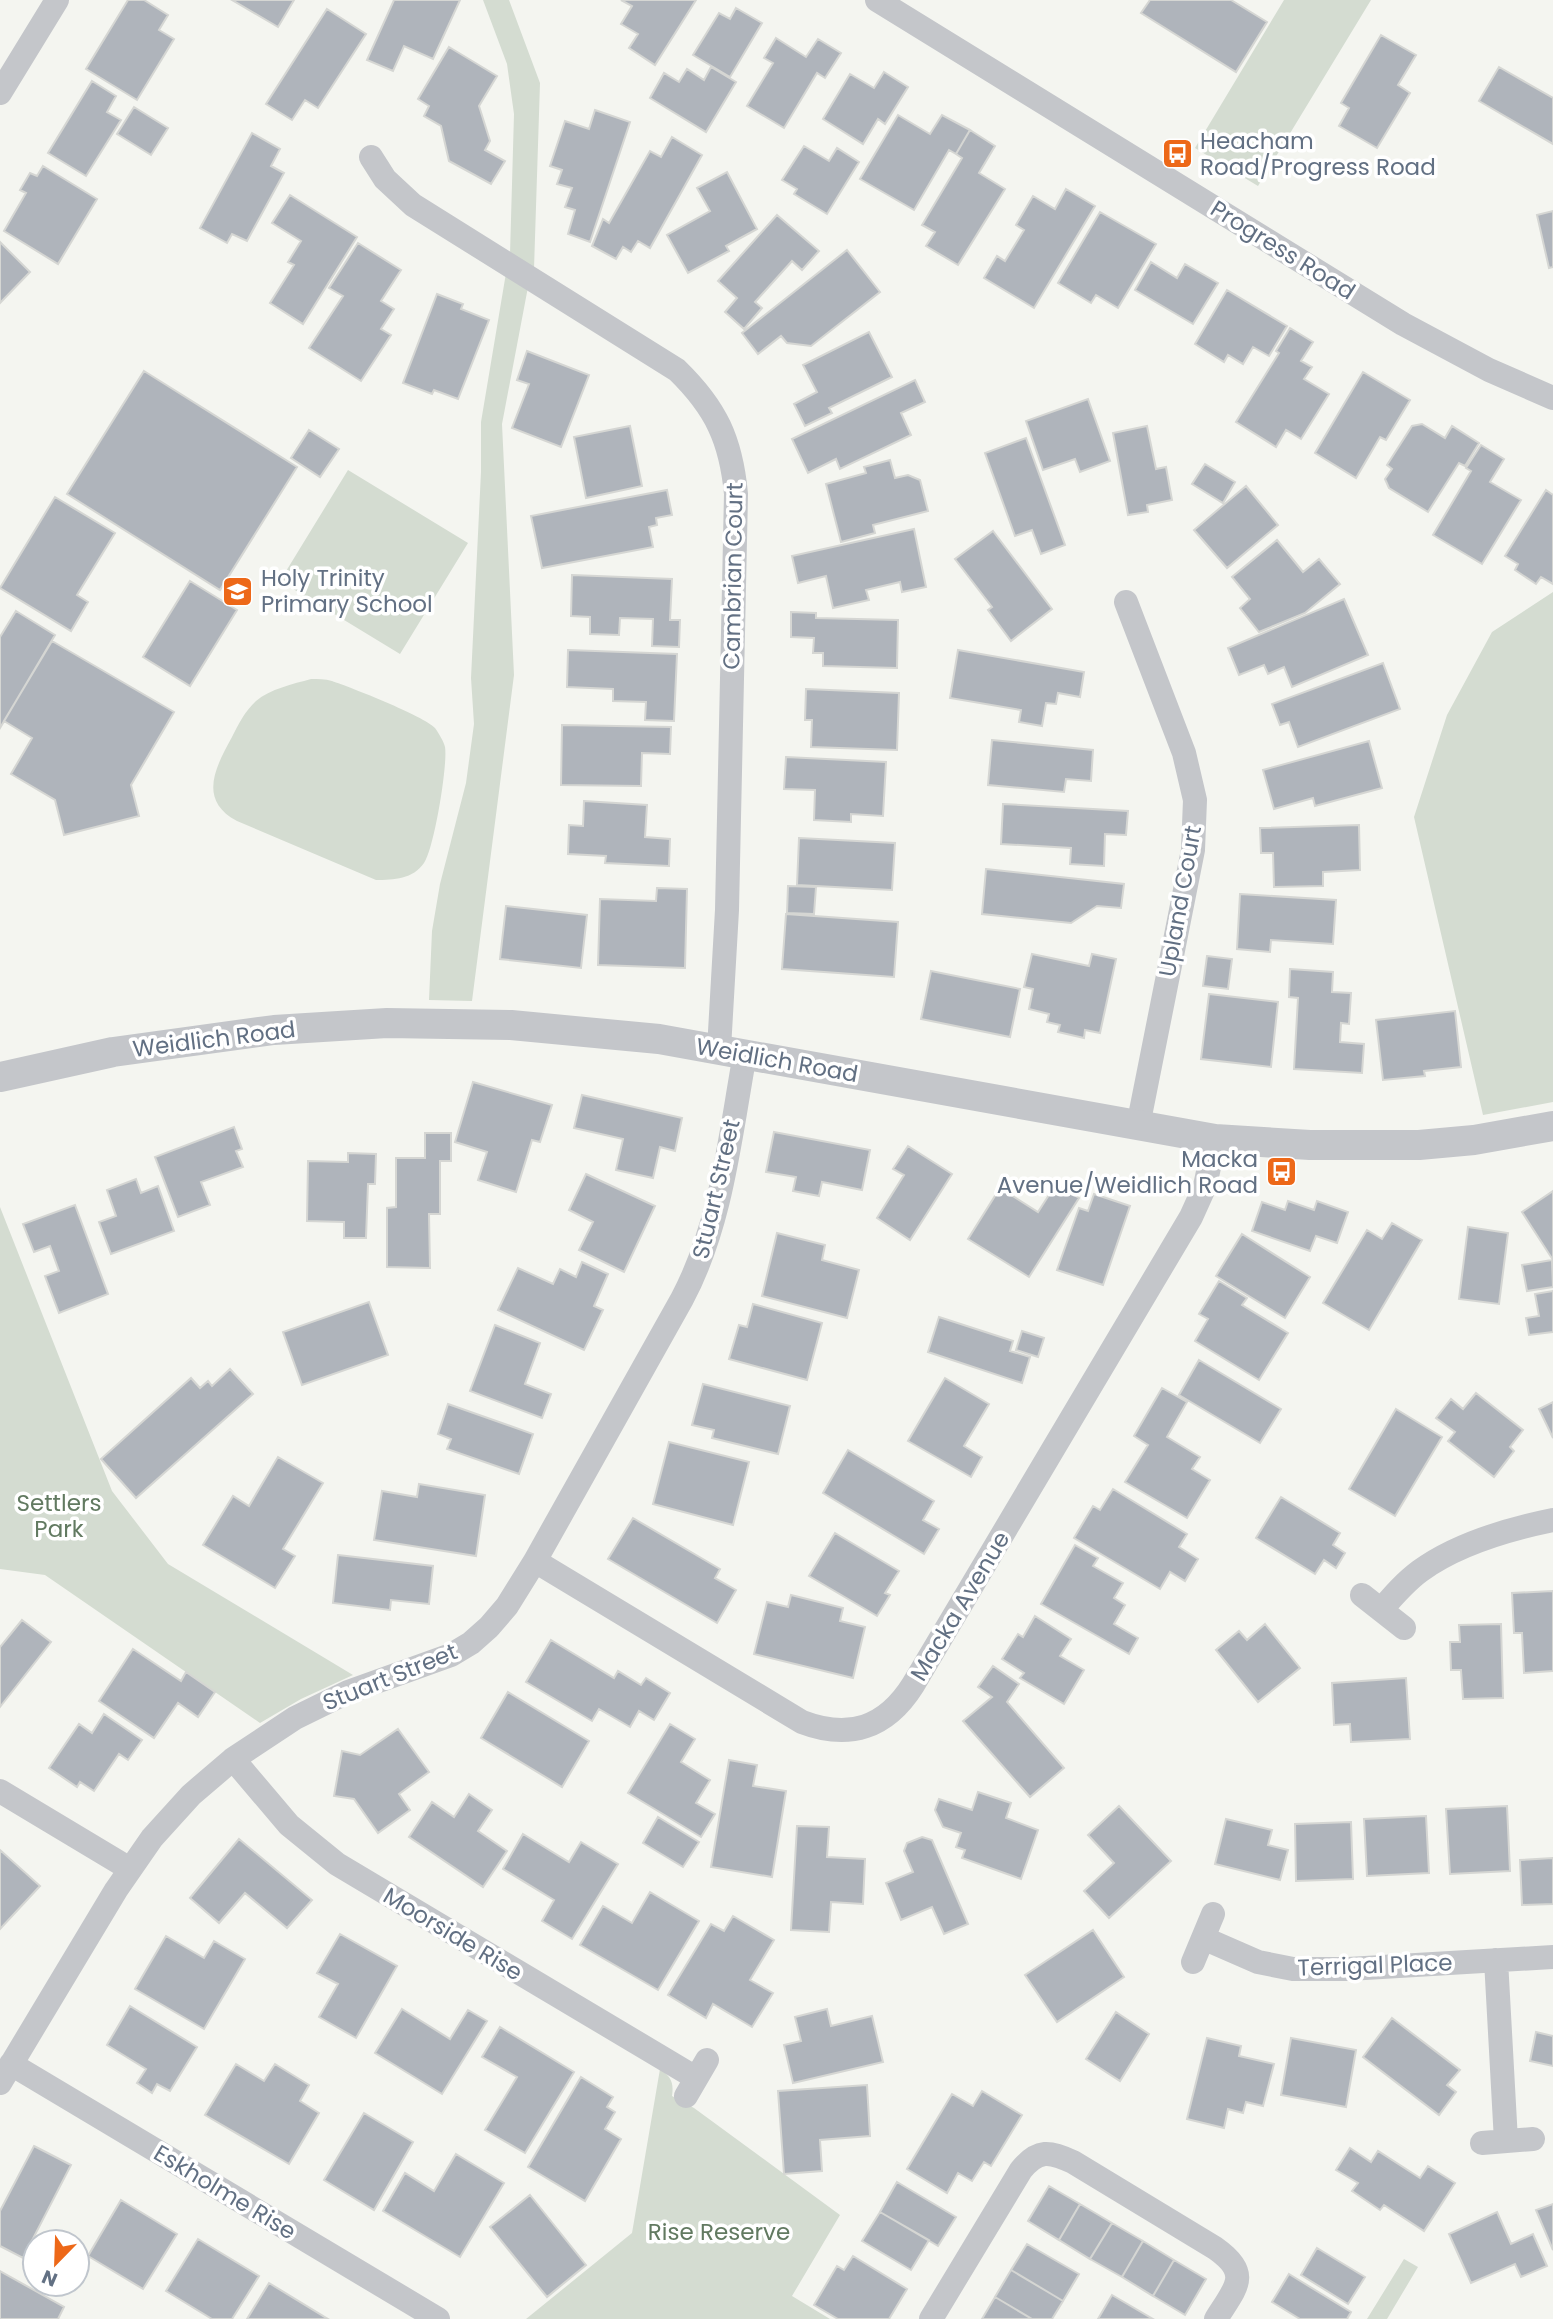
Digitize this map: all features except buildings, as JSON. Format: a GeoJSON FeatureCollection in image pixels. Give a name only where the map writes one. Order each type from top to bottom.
{"type":"FeatureCollection","features":[{"type":"Feature","properties":{"kind":"street"},"geometry":{"type":"LineString","coordinates":[[0,93],[57,0]]}},
{"type":"Feature","properties":{"kind":"street","name":"Progress Road"},"geometry":{"type":"LineString","coordinates":[[877,0],[1403,324],[1446,349],[1553,398]]}},
{"type":"Feature","properties":{"kind":"street","name":"Cambrian Court"},"geometry":{"type":"LineString","coordinates":[[371,157],[385,180],[413,205],[677,370],[709,405],[729,447],[736,508],[727,910],[732,1051]]}},
{"type":"Feature","properties":{"kind":"street","name":"Upland Court"},"geometry":{"type":"LineString","coordinates":[[1126,602],[1184,752],[1195,800],[1189,876],[1138,1126]]}},
{"type":"Feature","properties":{"kind":"street","name":"Weidlich Road"},"geometry":{"type":"LineString","coordinates":[[0,1077],[165,1043],[274,1030],[387,1023],[511,1025],[659,1039],[1215,1139],[1310,1145],[1419,1145],[1474,1140],[1553,1126]]}},
{"type":"Feature","properties":{"kind":"street","name":"Stuart Street"},"geometry":{"type":"LineString","coordinates":[[6,2074],[130,1869],[178,1808],[233,1759],[272,1732],[322,1704],[358,1688],[433,1663],[471,1643],[507,1606],[535,1561],[702,1259],[716,1207],[732,1051]]}},
{"type":"Feature","properties":{"kind":"street","name":"Macka Avenue"},"geometry":{"type":"LineString","coordinates":[[535,1561],[802,1722],[835,1731],[853,1730],[882,1719],[894,1710],[913,1685],[1191,1217],[1205,1186],[1215,1139]]}},
{"type":"Feature","properties":{"kind":"street"},"geometry":{"type":"LineString","coordinates":[[1381,1610],[1409,1580],[1443,1557],[1507,1532],[1553,1520]]}},
{"type":"Feature","properties":{"kind":"street"},"geometry":{"type":"LineString","coordinates":[[1362,1595],[1404,1628]]}},
{"type":"Feature","properties":{"kind":"street","name":"Moorside Rise"},"geometry":{"type":"LineString","coordinates":[[233,1759],[289,1825],[337,1864],[696,2078]]}},
{"type":"Feature","properties":{"kind":"street"},"geometry":{"type":"LineString","coordinates":[[0,1791],[130,1869]]}},
{"type":"Feature","properties":{"kind":"street"},"geometry":{"type":"LineString","coordinates":[[1193,1962],[1213,1914]]}},
{"type":"Feature","properties":{"kind":"street","name":"Terrigal Place"},"geometry":{"type":"LineString","coordinates":[[1203,1938],[1258,1962],[1293,1969],[1348,1969],[1553,1957]]}},
{"type":"Feature","properties":{"kind":"street"},"geometry":{"type":"LineString","coordinates":[[1496,1960],[1494,2142],[1533,2139]]}},
{"type":"Feature","properties":{"kind":"street","name":"Eskholme Rise"},"geometry":{"type":"LineString","coordinates":[[6,2074],[438,2319]]}},
{"type":"Feature","properties":{"kind":"street"},"geometry":{"type":"LineString","coordinates":[[931,2319],[1021,2170],[1034,2157],[1055,2154],[1073,2162],[1215,2248],[1233,2262],[1237,2269],[1236,2283],[1216,2319]]}},
{"type":"Feature","properties":{"kind":"green space"},"geometry":{"type":"Polygon","coordinates":[[[483,0],[509,0],[540,83],[534,269],[510,254],[514,114],[507,64],[483,0]]]}},
{"type":"Feature","properties":{"kind":"green space"},"geometry":{"type":"Polygon","coordinates":[[[1284,0],[1371,0],[1258,186],[1195,148],[1284,0]]]}},
{"type":"Feature","properties":{"kind":"green space"},"geometry":{"type":"Polygon","coordinates":[[[506,273],[528,287],[502,424],[514,675],[472,1001],[429,1000],[432,931],[440,884],[466,783],[474,724],[471,678],[481,422],[506,273]]]}},
{"type":"Feature","properties":{"kind":"green space"},"geometry":{"type":"Polygon","coordinates":[[[348,470],[468,543],[400,654],[280,581],[348,470]]]}},
{"type":"Feature","properties":{"kind":"green space"},"geometry":{"type":"Polygon","coordinates":[[[1553,592],[1553,1102],[1483,1115],[1414,817],[1447,715],[1492,632],[1553,592]]]}},
{"type":"Feature","properties":{"kind":"green space"},"geometry":{"type":"Polygon","coordinates":[[[311,679],[332,681],[402,709],[435,728],[442,740],[445,747],[444,770],[432,841],[424,863],[409,875],[376,880],[237,821],[217,803],[214,793],[216,772],[248,709],[268,693],[311,679]]]}},
{"type":"Feature","properties":{"kind":"green space","name":"Settlers Park"},"geometry":{"type":"Polygon","coordinates":[[[0,1207],[112,1491],[168,1564],[353,1675],[301,1699],[260,1723],[45,1575],[0,1569],[0,1207]]]}},
{"type":"Feature","properties":{"kind":"green space","name":"Rise Reserve"},"geometry":{"type":"Polygon","coordinates":[[[660,2069],[671,2080],[672,2096],[694,2108],[840,2215],[792,2296],[830,2319],[526,2319],[632,2233],[660,2069]]]}},
{"type":"Feature","properties":{"kind":"green space"},"geometry":{"type":"Polygon","coordinates":[[[1404,2259],[1418,2267],[1387,2319],[1367,2319],[1404,2259]]]}},
{"type":"Feature","properties":{"kind":"place","name":"Heacham Road/Progress Road"},"geometry":{"type":"Point","coordinates":[1177,154]}},
{"type":"Feature","properties":{"kind":"place","name":"Holy Trinity Primary School"},"geometry":{"type":"Point","coordinates":[238,591]}},
{"type":"Feature","properties":{"kind":"place","name":"Macka Avenue/Weidlich Road"},"geometry":{"type":"Point","coordinates":[1281,1172]}}]}
